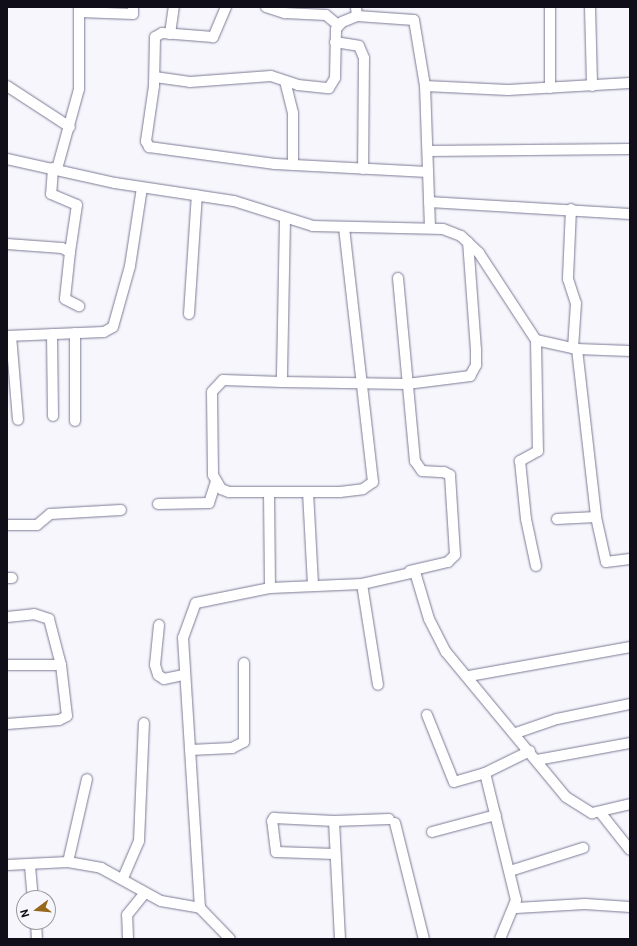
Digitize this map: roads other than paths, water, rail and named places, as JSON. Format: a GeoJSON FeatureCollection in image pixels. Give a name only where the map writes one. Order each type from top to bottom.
{"type":"FeatureCollection","features":[{"type":"Feature","properties":{"kind":"street"},"geometry":{"type":"LineString","coordinates":[[80,306],[65,298],[77,204],[50,194],[55,168],[70,127],[81,71],[79,9],[133,14],[133,7]]}},
{"type":"Feature","properties":{"kind":"street"},"geometry":{"type":"LineString","coordinates":[[170,34],[174,7]]}},
{"type":"Feature","properties":{"kind":"street"},"geometry":{"type":"LineString","coordinates":[[226,7],[213,37],[170,34],[156,37],[155,77],[146,141],[148,147],[294,165],[428,172]]}},
{"type":"Feature","properties":{"kind":"street"},"geometry":{"type":"LineString","coordinates":[[266,7],[326,15],[338,25]]}},
{"type":"Feature","properties":{"kind":"street"},"geometry":{"type":"LineString","coordinates":[[550,7],[550,88]]}},
{"type":"Feature","properties":{"kind":"street"},"geometry":{"type":"LineString","coordinates":[[590,7],[592,86]]}},
{"type":"Feature","properties":{"kind":"street"},"geometry":{"type":"LineString","coordinates":[[155,77],[190,82],[271,76],[285,81],[322,88],[332,86],[335,42],[338,25],[357,12],[414,20],[425,86],[430,228]]}},
{"type":"Feature","properties":{"kind":"street"},"geometry":{"type":"LineString","coordinates":[[335,42],[359,46],[364,58],[363,169]]}},
{"type":"Feature","properties":{"kind":"street"},"geometry":{"type":"LineString","coordinates":[[285,81],[293,113],[294,165]]}},
{"type":"Feature","properties":{"kind":"street"},"geometry":{"type":"LineString","coordinates":[[425,86],[468,90],[550,88],[630,83]]}},
{"type":"Feature","properties":{"kind":"street"},"geometry":{"type":"LineString","coordinates":[[7,86],[70,127]]}},
{"type":"Feature","properties":{"kind":"street"},"geometry":{"type":"LineString","coordinates":[[428,151],[630,149]]}},
{"type":"Feature","properties":{"kind":"street"},"geometry":{"type":"LineString","coordinates":[[7,159],[55,168],[142,188],[240,202],[285,219],[344,228],[444,229],[468,242],[536,340],[538,451],[520,461],[526,519],[536,566]]}},
{"type":"Feature","properties":{"kind":"street"},"geometry":{"type":"LineString","coordinates":[[18,420],[9,336],[109,330],[117,319],[142,188]]}},
{"type":"Feature","properties":{"kind":"street"},"geometry":{"type":"LineString","coordinates":[[189,314],[197,195]]}},
{"type":"Feature","properties":{"kind":"street"},"geometry":{"type":"LineString","coordinates":[[429,202],[571,209],[630,214]]}},
{"type":"Feature","properties":{"kind":"street"},"geometry":{"type":"LineString","coordinates":[[571,209],[568,279],[576,303],[575,349],[596,517],[606,562],[630,559]]}},
{"type":"Feature","properties":{"kind":"street"},"geometry":{"type":"LineString","coordinates":[[282,382],[285,219]]}},
{"type":"Feature","properties":{"kind":"street"},"geometry":{"type":"LineString","coordinates":[[344,228],[360,383],[373,482],[363,489],[308,492],[229,492],[220,489],[216,482],[212,465],[215,385],[231,380],[282,382],[360,383],[407,384],[462,379],[473,372],[476,350],[468,242]]}},
{"type":"Feature","properties":{"kind":"street"},"geometry":{"type":"LineString","coordinates":[[7,244],[62,248],[70,252]]}},
{"type":"Feature","properties":{"kind":"street"},"geometry":{"type":"LineString","coordinates":[[200,908],[190,750],[183,675],[183,638],[196,602],[270,588],[313,584],[362,584],[448,562],[455,555],[451,480],[448,473],[422,471],[416,464],[407,384],[398,278]]}},
{"type":"Feature","properties":{"kind":"street"},"geometry":{"type":"LineString","coordinates":[[75,332],[75,421]]}},
{"type":"Feature","properties":{"kind":"street"},"geometry":{"type":"LineString","coordinates":[[52,334],[53,416]]}},
{"type":"Feature","properties":{"kind":"street"},"geometry":{"type":"LineString","coordinates":[[536,340],[575,349],[630,351]]}},
{"type":"Feature","properties":{"kind":"street"},"geometry":{"type":"LineString","coordinates":[[158,504],[209,503],[216,482]]}},
{"type":"Feature","properties":{"kind":"street"},"geometry":{"type":"LineString","coordinates":[[269,492],[270,588]]}},
{"type":"Feature","properties":{"kind":"street"},"geometry":{"type":"LineString","coordinates":[[308,492],[313,584]]}},
{"type":"Feature","properties":{"kind":"street"},"geometry":{"type":"LineString","coordinates":[[7,525],[37,525],[50,514],[121,510]]}},
{"type":"Feature","properties":{"kind":"street"},"geometry":{"type":"LineString","coordinates":[[557,519],[596,517]]}},
{"type":"Feature","properties":{"kind":"street"},"geometry":{"type":"LineString","coordinates":[[410,571],[418,576],[434,632],[446,652],[469,676],[516,733],[566,798],[588,812],[600,812],[630,804]]}},
{"type":"Feature","properties":{"kind":"street"},"geometry":{"type":"LineString","coordinates":[[362,584],[378,685]]}},
{"type":"Feature","properties":{"kind":"street"},"geometry":{"type":"LineString","coordinates":[[7,617],[34,614],[49,619],[61,665],[67,716],[59,720],[7,724]]}},
{"type":"Feature","properties":{"kind":"street"},"geometry":{"type":"LineString","coordinates":[[160,625],[155,665],[158,675],[164,678],[183,675]]}},
{"type":"Feature","properties":{"kind":"street"},"geometry":{"type":"LineString","coordinates":[[469,676],[630,647]]}},
{"type":"Feature","properties":{"kind":"street"},"geometry":{"type":"LineString","coordinates":[[190,750],[232,748],[244,742],[244,663]]}},
{"type":"Feature","properties":{"kind":"street"},"geometry":{"type":"LineString","coordinates":[[7,665],[61,665]]}},
{"type":"Feature","properties":{"kind":"street"},"geometry":{"type":"LineString","coordinates":[[516,733],[557,719],[630,704]]}},
{"type":"Feature","properties":{"kind":"street"},"geometry":{"type":"LineString","coordinates":[[428,715],[451,779],[457,782],[485,773],[530,751]]}},
{"type":"Feature","properties":{"kind":"street"},"geometry":{"type":"LineString","coordinates":[[123,878],[139,841],[144,723]]}},
{"type":"Feature","properties":{"kind":"street"},"geometry":{"type":"LineString","coordinates":[[537,760],[630,743]]}},
{"type":"Feature","properties":{"kind":"street"},"geometry":{"type":"LineString","coordinates":[[485,773],[510,872],[516,908],[500,939]]}},
{"type":"Feature","properties":{"kind":"street"},"geometry":{"type":"LineString","coordinates":[[68,862],[87,779]]}},
{"type":"Feature","properties":{"kind":"street"},"geometry":{"type":"LineString","coordinates":[[600,812],[630,850]]}},
{"type":"Feature","properties":{"kind":"street"},"geometry":{"type":"LineString","coordinates":[[432,832],[496,815]]}},
{"type":"Feature","properties":{"kind":"street"},"geometry":{"type":"LineString","coordinates":[[335,854],[276,852],[272,822],[274,818],[334,821],[392,821],[424,939]]}},
{"type":"Feature","properties":{"kind":"street"},"geometry":{"type":"LineString","coordinates":[[334,821],[340,939]]}},
{"type":"Feature","properties":{"kind":"street"},"geometry":{"type":"LineString","coordinates":[[510,872],[583,848]]}},
{"type":"Feature","properties":{"kind":"street"},"geometry":{"type":"LineString","coordinates":[[7,865],[30,866],[68,862],[101,868],[123,878],[145,893],[161,901],[200,908],[230,939]]}},
{"type":"Feature","properties":{"kind":"street"},"geometry":{"type":"LineString","coordinates":[[30,866],[32,890]]}},
{"type":"Feature","properties":{"kind":"street"},"geometry":{"type":"LineString","coordinates":[[128,939],[127,915],[145,893]]}},
{"type":"Feature","properties":{"kind":"street"},"geometry":{"type":"LineString","coordinates":[[516,908],[585,904],[630,907]]}}]}
